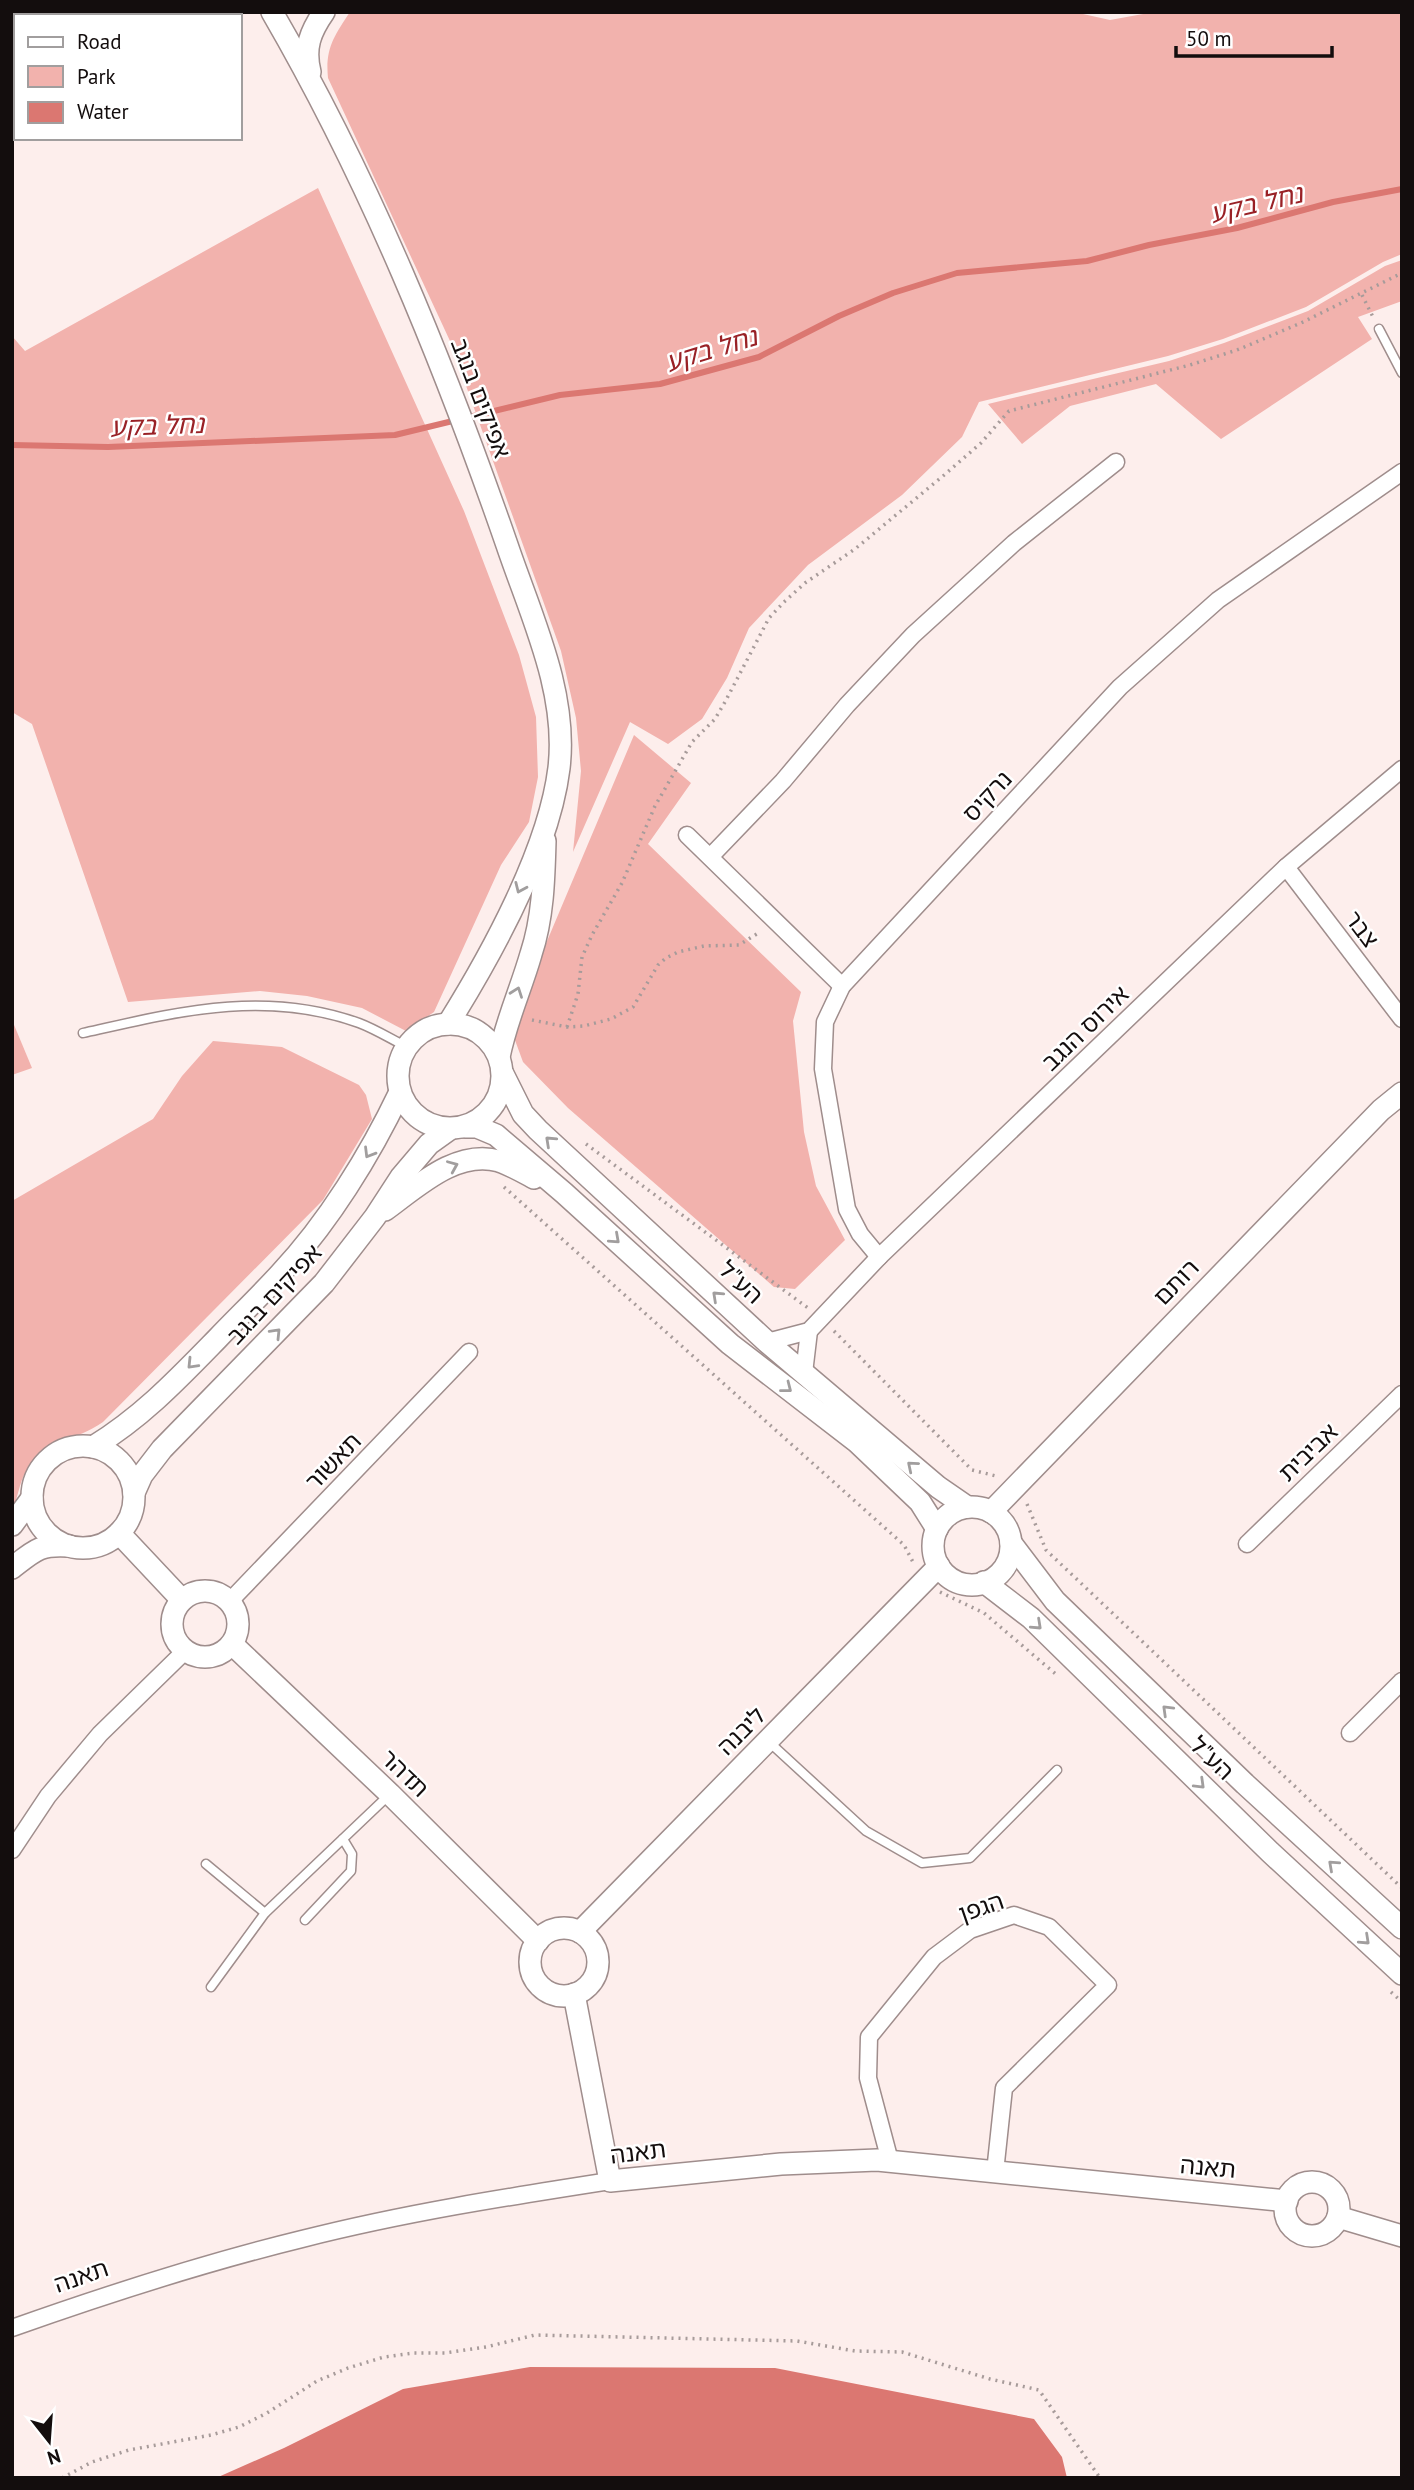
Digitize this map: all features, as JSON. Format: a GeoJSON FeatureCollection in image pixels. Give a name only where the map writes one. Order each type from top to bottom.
{"type":"FeatureCollection","features":[{"type":"Feature","properties":{"kind":"street","name":"אפיקים בנגב"},"geometry":{"type":"LineString","coordinates":[[272,12],[314,84],[397,257],[472,445],[537,634],[558,706],[559,768],[546,825],[502,927],[448,1024]]}},
{"type":"Feature","properties":{"kind":"street"},"geometry":{"type":"LineString","coordinates":[[314,84],[306,54],[308,41],[324,12]]}},
{"type":"Feature","properties":{"kind":"street"},"geometry":{"type":"LineString","coordinates":[[710,857],[783,781],[847,705],[922,627],[1014,543],[1116,462]]}},
{"type":"Feature","properties":{"kind":"street","name":"נרקיס"},"geometry":{"type":"LineString","coordinates":[[879,1257],[860,1234],[847,1209],[823,1069],[825,1022],[842,986],[1120,687],[1219,600],[1402,472]]}},
{"type":"Feature","properties":{"kind":"street","name":"אירוס הנגב"},"geometry":{"type":"LineString","coordinates":[[809,1331],[879,1257],[1286,867],[1402,769]]}},
{"type":"Feature","properties":{"kind":"street","name":"אפיקים בנגב"},"geometry":{"type":"LineString","coordinates":[[501,1066],[509,1015],[540,922],[546,825]]}},
{"type":"Feature","properties":{"kind":"street"},"geometry":{"type":"LineString","coordinates":[[687,835],[842,986]]}},
{"type":"Feature","properties":{"kind":"street","name":"צבר"},"geometry":{"type":"LineString","coordinates":[[1286,867],[1402,1019]]}},
{"type":"Feature","properties":{"kind":"street"},"geometry":{"type":"LineString","coordinates":[[458,1128],[481,1119],[493,1107],[500,1091],[501,1066],[491,1044],[479,1032],[448,1024],[425,1031],[407,1047],[400,1061],[397,1077],[407,1107],[419,1119],[434,1126],[458,1128],[477,1127],[496,1135],[730,1344],[857,1442],[920,1502],[937,1529]]}},
{"type":"Feature","properties":{"kind":"street","name":"הע\"ל"},"geometry":{"type":"LineString","coordinates":[[501,1066],[523,1114],[538,1130],[767,1342],[938,1488],[967,1507]]}},
{"type":"Feature","properties":{"kind":"street","name":"אפיקים בנגב"},"geometry":{"type":"LineString","coordinates":[[93,1447],[129,1424],[155,1402],[282,1272],[368,1156],[400,1092]]}},
{"type":"Feature","properties":{"kind":"street","name":"רותם"},"geometry":{"type":"LineString","coordinates":[[991,1512],[1381,1110],[1402,1093]]}},
{"type":"Feature","properties":{"kind":"street","name":"אפיקים בנגב"},"geometry":{"type":"LineString","coordinates":[[134,1493],[142,1475],[162,1449],[324,1283],[375,1217],[401,1177],[429,1144],[458,1128]]}},
{"type":"Feature","properties":{"kind":"street"},"geometry":{"type":"LineString","coordinates":[[375,1217],[445,1168],[462,1162],[498,1161],[564,1193]]}},
{"type":"Feature","properties":{"kind":"street"},"geometry":{"type":"LineString","coordinates":[[767,1342],[809,1331],[803,1373]]}},
{"type":"Feature","properties":{"kind":"street","name":"תאשור"},"geometry":{"type":"LineString","coordinates":[[230,1601],[470,1352]]}},
{"type":"Feature","properties":{"kind":"street","name":"אביבית"},"geometry":{"type":"LineString","coordinates":[[1247,1544],[1402,1394]]}},
{"type":"Feature","properties":{"kind":"street"},"geometry":{"type":"LineString","coordinates":[[12,1568],[47,1545],[77,1546],[99,1545],[119,1533],[126,1525],[132,1510],[134,1493],[131,1477],[121,1463],[108,1452],[93,1447],[78,1446],[63,1450],[50,1458],[40,1469],[34,1483],[34,1513],[41,1526],[66,1545],[77,1546]]}},
{"type":"Feature","properties":{"kind":"street"},"geometry":{"type":"LineString","coordinates":[[12,1525],[32,1498]]}},
{"type":"Feature","properties":{"kind":"street"},"geometry":{"type":"LineString","coordinates":[[967,1507],[979,1507],[1001,1520],[1011,1543],[1004,1567],[995,1577],[984,1583],[971,1585],[947,1576],[934,1554],[933,1541],[944,1519],[954,1511],[967,1507]]}},
{"type":"Feature","properties":{"kind":"street"},"geometry":{"type":"LineString","coordinates":[[119,1533],[182,1600]]}},
{"type":"Feature","properties":{"kind":"street","name":"הע\"ל"},"geometry":{"type":"LineString","coordinates":[[1011,1543],[1055,1601],[1245,1784],[1402,1928]]}},
{"type":"Feature","properties":{"kind":"street","name":"ליבנה"},"geometry":{"type":"LineString","coordinates":[[580,1932],[939,1566]]}},
{"type":"Feature","properties":{"kind":"street","name":"הע\"ל"},"geometry":{"type":"LineString","coordinates":[[984,1583],[1031,1618],[1270,1852],[1402,1974]]}},
{"type":"Feature","properties":{"kind":"street"},"geometry":{"type":"LineString","coordinates":[[206,1591],[217,1592],[230,1601],[239,1620],[239,1630],[232,1644],[225,1651],[210,1657],[194,1656],[185,1651],[175,1639],[172,1623],[182,1600],[191,1594],[206,1591]]}},
{"type":"Feature","properties":{"kind":"street","name":"תדהר"},"geometry":{"type":"LineString","coordinates":[[232,1644],[390,1794],[538,1941]]}},
{"type":"Feature","properties":{"kind":"street"},"geometry":{"type":"LineString","coordinates":[[12,1850],[48,1796],[100,1734],[185,1651]]}},
{"type":"Feature","properties":{"kind":"street"},"geometry":{"type":"LineString","coordinates":[[1350,1733],[1402,1681]]}},
{"type":"Feature","properties":{"kind":"street","name":"הגפן"},"geometry":{"type":"LineString","coordinates":[[890,2161],[868,2078],[869,2037],[934,1957],[970,1930],[1014,1915],[1049,1927],[1108,1985],[1004,2088],[995,2172]]}},
{"type":"Feature","properties":{"kind":"street"},"geometry":{"type":"LineString","coordinates":[[560,1928],[580,1932],[592,1942],[597,1952],[596,1973],[591,1982],[574,1994],[553,1994],[537,1981],[530,1961],[533,1951],[538,1941],[549,1932],[560,1928]]}},
{"type":"Feature","properties":{"kind":"street"},"geometry":{"type":"LineString","coordinates":[[574,1994],[610,2181]]}},
{"type":"Feature","properties":{"kind":"street","name":"תאנה"},"geometry":{"type":"LineString","coordinates":[[12,2328],[149,2282],[303,2239],[493,2199],[610,2181],[781,2164],[877,2160],[1287,2201]]}},
{"type":"Feature","properties":{"kind":"street"},"geometry":{"type":"LineString","coordinates":[[1319,2183],[1333,2193],[1337,2200],[1338,2217],[1323,2234],[1300,2234],[1286,2216],[1287,2201],[1296,2188],[1319,2183]]}},
{"type":"Feature","properties":{"kind":"street"},"geometry":{"type":"LineString","coordinates":[[1338,2217],[1402,2236]]}},
{"type":"Feature","properties":{"kind":"lane"},"geometry":{"type":"LineString","coordinates":[[1378,329],[1402,373]]}},
{"type":"Feature","properties":{"kind":"lane"},"geometry":{"type":"LineString","coordinates":[[83,1033],[184,1011],[228,1006],[278,1005],[312,1009],[360,1023],[407,1047]]}},
{"type":"Feature","properties":{"kind":"lane"},"geometry":{"type":"LineString","coordinates":[[768,1741],[866,1831],[922,1863],[970,1858],[1058,1770]]}},
{"type":"Feature","properties":{"kind":"lane"},"geometry":{"type":"LineString","coordinates":[[211,1987],[265,1913],[390,1794]]}},
{"type":"Feature","properties":{"kind":"lane"},"geometry":{"type":"LineString","coordinates":[[305,1920],[351,1871],[352,1854],[343,1839]]}},
{"type":"Feature","properties":{"kind":"lane"},"geometry":{"type":"LineString","coordinates":[[206,1864],[265,1913]]}},
{"type":"Feature","properties":{"kind":"path"},"geometry":{"type":"LineString","coordinates":[[567,1027],[579,994],[582,957],[622,883],[655,806],[692,742],[715,719],[769,618],[783,602],[805,583],[855,549],[943,476],[981,443],[1009,411],[1237,350],[1362,295],[1402,273]]}},
{"type":"Feature","properties":{"kind":"path"},"geometry":{"type":"LineString","coordinates":[[1362,295],[1378,329]]}},
{"type":"Feature","properties":{"kind":"path"},"geometry":{"type":"LineString","coordinates":[[509,1015],[567,1027],[611,1019],[633,1007],[659,965],[678,952],[704,946],[739,945],[776,921]]}},
{"type":"Feature","properties":{"kind":"path"},"geometry":{"type":"LineString","coordinates":[[582,1141],[821,1318],[972,1470],[1018,1482],[1046,1550],[1402,1888]]}},
{"type":"Feature","properties":{"kind":"path"},"geometry":{"type":"LineString","coordinates":[[496,1180],[904,1545],[923,1584],[984,1613],[1067,1684]]}},
{"type":"Feature","properties":{"kind":"path"},"geometry":{"type":"LineString","coordinates":[[1382,1984],[1402,2002]]}},
{"type":"Feature","properties":{"kind":"path"},"geometry":{"type":"LineString","coordinates":[[62,2478],[92,2462],[129,2451],[239,2427],[267,2413],[317,2381],[384,2357],[486,2347],[535,2335],[797,2341],[855,2351],[902,2352],[990,2379],[1039,2390],[1100,2478]]}},
{"type":"Feature","properties":{"kind":"green space"},"geometry":{"type":"Polygon","coordinates":[[[350,12],[1074,12],[1110,20],[1154,12],[1402,12],[1402,254],[1383,262],[1306,307],[1223,339],[1168,356],[979,402],[962,437],[902,495],[808,565],[749,628],[727,678],[702,719],[668,744],[630,722],[573,852],[581,771],[576,718],[561,651],[450,341],[328,78],[329,51],[350,12]]]}},
{"type":"Feature","properties":{"kind":"green space"},"geometry":{"type":"Polygon","coordinates":[[[318,188],[464,511],[519,655],[536,717],[538,777],[529,822],[501,865],[434,1012],[406,1031],[362,1008],[307,996],[260,991],[128,1002],[32,724],[12,712],[12,336],[25,351],[318,188]]]}},
{"type":"Feature","properties":{"kind":"green space"},"geometry":{"type":"Polygon","coordinates":[[[1402,260],[1402,301],[1358,317],[1372,339],[1221,439],[1156,384],[1070,406],[1022,444],[988,404],[1169,361],[1224,343],[1308,311],[1385,266],[1402,260]]]}},
{"type":"Feature","properties":{"kind":"green space"},"geometry":{"type":"Polygon","coordinates":[[[634,735],[691,783],[648,844],[801,992],[793,1021],[804,1132],[816,1186],[845,1240],[795,1289],[774,1287],[568,1108],[523,1062],[512,1032],[523,998],[634,735]]]}},
{"type":"Feature","properties":{"kind":"green space"},"geometry":{"type":"Polygon","coordinates":[[[12,1020],[32,1068],[12,1075],[12,1020]]]}},
{"type":"Feature","properties":{"kind":"green space"},"geometry":{"type":"Polygon","coordinates":[[[213,1041],[282,1047],[359,1085],[366,1095],[372,1119],[323,1200],[103,1422],[40,1454],[23,1477],[12,1510],[12,1201],[153,1119],[182,1076],[213,1041]]]}},
{"type":"Feature","properties":{"kind":"water"},"geometry":{"type":"Polygon","coordinates":[[[530,2367],[775,2368],[1034,2419],[1062,2457],[1067,2478],[216,2478],[284,2448],[403,2389],[530,2367]]]}},
{"type":"Feature","properties":{"kind":"waterway","name":"נחל בקע"},"geometry":{"type":"LineString","coordinates":[[12,445],[108,447],[395,435],[560,395],[660,384],[759,357],[839,316],[893,293],[957,273],[1087,261],[1149,245],[1237,228],[1333,202],[1402,189]]}}]}
